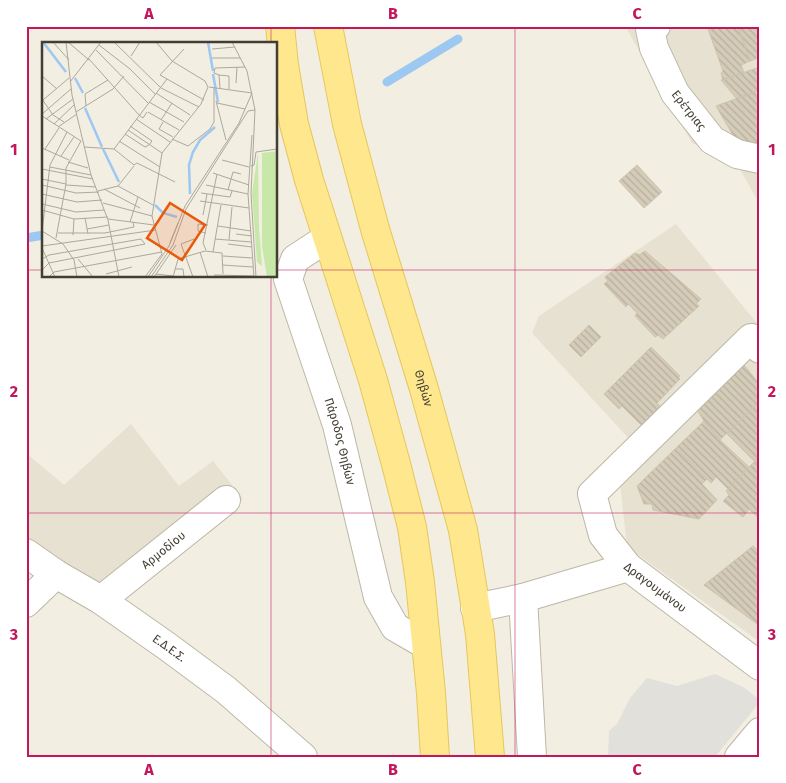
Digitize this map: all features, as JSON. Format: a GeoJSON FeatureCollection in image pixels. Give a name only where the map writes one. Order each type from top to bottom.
{"type":"FeatureCollection","features":[{"type":"Feature","properties":{"kind":"main road"},"geometry":{"type":"LineString","coordinates":[[280,26],[294,124],[309,180],[373,380],[412,527],[420,582],[435,757]]}},
{"type":"Feature","properties":{"kind":"main road","name":"Θηβών"},"geometry":{"type":"LineString","coordinates":[[328,26],[347,124],[362,181],[424,389],[463,530],[480,634],[490,757]]}},
{"type":"Feature","properties":{"kind":"street","name":"Ερέτριας"},"geometry":{"type":"LineString","coordinates":[[653,27],[654,48],[675,93],[712,140],[737,154],[760,159]]}},
{"type":"Feature","properties":{"kind":"street","name":"Πάροδος Θηβών"},"geometry":{"type":"LineString","coordinates":[[327,238],[294,259],[288,279],[337,425],[378,597],[395,627],[426,645]]}},
{"type":"Feature","properties":{"kind":"street"},"geometry":{"type":"LineString","coordinates":[[628,568],[603,535],[592,494],[755,343]]}},
{"type":"Feature","properties":{"kind":"street","name":"Αρμοδίου"},"geometry":{"type":"LineString","coordinates":[[101,600],[226,500]]}},
{"type":"Feature","properties":{"kind":"street","name":"Ε.Δ.Ε.Σ."},"geometry":{"type":"LineString","coordinates":[[26,553],[56,574],[101,600],[168,647],[226,690],[303,757]]}},
{"type":"Feature","properties":{"kind":"street","name":"Δραγουμάνου"},"geometry":{"type":"LineString","coordinates":[[475,608],[523,598],[628,568],[760,666]]}},
{"type":"Feature","properties":{"kind":"street"},"geometry":{"type":"LineString","coordinates":[[26,603],[56,574]]}},
{"type":"Feature","properties":{"kind":"street"},"geometry":{"type":"LineString","coordinates":[[523,598],[532,757]]}},
{"type":"Feature","properties":{"kind":"street"},"geometry":{"type":"LineString","coordinates":[[739,757],[760,732]]}},
{"type":"Feature","properties":{"kind":"shaded area"},"geometry":{"type":"Polygon","coordinates":[[[625,26],[760,26],[760,205],[736,162],[692,143],[625,26]]]}},
{"type":"Feature","properties":{"kind":"shaded area"},"geometry":{"type":"Polygon","coordinates":[[[676,224],[760,327],[760,642],[627,547],[617,456],[631,441],[532,333],[539,316],[676,224]]]}},
{"type":"Feature","properties":{"kind":"shaded area"},"geometry":{"type":"Polygon","coordinates":[[[131,424],[179,486],[213,461],[243,499],[221,519],[100,596],[26,549],[26,453],[64,485],[131,424]]]}},
{"type":"Feature","properties":{"kind":"shaded area"},"geometry":{"type":"Polygon","coordinates":[[[715,674],[743,687],[760,702],[715,757],[608,757],[609,731],[617,724],[630,698],[647,678],[677,686],[715,674]]]}},
{"type":"Feature","properties":{"kind":"building"},"geometry":{"type":"Polygon","coordinates":[[[707,26],[738,26],[750,61],[741,65],[744,73],[723,80],[721,73],[723,71],[707,26]]]}},
{"type":"Feature","properties":{"kind":"building"},"geometry":{"type":"Polygon","coordinates":[[[742,26],[760,26],[760,57],[750,61],[738,28],[742,26]]]}},
{"type":"Feature","properties":{"kind":"building"},"geometry":{"type":"Polygon","coordinates":[[[760,67],[760,90],[737,99],[721,80],[760,67]]]}},
{"type":"Feature","properties":{"kind":"building"},"geometry":{"type":"Polygon","coordinates":[[[755,92],[760,104],[760,142],[748,148],[742,140],[737,142],[716,106],[755,92]]]}},
{"type":"Feature","properties":{"kind":"building"},"geometry":{"type":"Polygon","coordinates":[[[637,165],[662,192],[644,208],[619,181],[637,165]]]}},
{"type":"Feature","properties":{"kind":"building"},"geometry":{"type":"Polygon","coordinates":[[[645,251],[701,299],[696,304],[699,306],[663,339],[658,335],[655,337],[635,316],[637,313],[628,304],[626,307],[604,284],[608,281],[605,277],[635,253],[639,255],[645,251]]]}},
{"type":"Feature","properties":{"kind":"building"},"geometry":{"type":"Polygon","coordinates":[[[589,325],[601,337],[581,357],[569,345],[589,325]]]}},
{"type":"Feature","properties":{"kind":"building"},"geometry":{"type":"Polygon","coordinates":[[[651,347],[680,376],[678,377],[680,379],[657,403],[660,406],[641,425],[622,406],[619,409],[604,394],[651,347]]]}},
{"type":"Feature","properties":{"kind":"building"},"geometry":{"type":"Polygon","coordinates":[[[740,360],[760,385],[760,400],[720,440],[704,421],[694,405],[740,360]]]}},
{"type":"Feature","properties":{"kind":"building"},"geometry":{"type":"Polygon","coordinates":[[[760,400],[760,456],[754,461],[727,434],[760,400]]]}},
{"type":"Feature","properties":{"kind":"building"},"geometry":{"type":"Polygon","coordinates":[[[704,421],[720,440],[749,467],[728,489],[716,477],[711,483],[676,448],[704,421]]]}},
{"type":"Feature","properties":{"kind":"building"},"geometry":{"type":"Polygon","coordinates":[[[676,448],[707,479],[702,484],[717,500],[699,519],[653,510],[652,504],[644,504],[637,486],[676,448]]]}},
{"type":"Feature","properties":{"kind":"building"},"geometry":{"type":"Polygon","coordinates":[[[758,458],[760,460],[760,519],[749,509],[743,517],[723,501],[729,495],[726,491],[758,458]]]}},
{"type":"Feature","properties":{"kind":"building"},"geometry":{"type":"Polygon","coordinates":[[[753,546],[760,552],[760,626],[704,585],[753,546]]]}},
{"type":"Feature","properties":{"kind":"waterway"},"geometry":{"type":"LineString","coordinates":[[387,82],[458,39]]}},
{"type":"Feature","properties":{"kind":"waterway"},"geometry":{"type":"LineString","coordinates":[[26,238],[42,235]]}}]}
